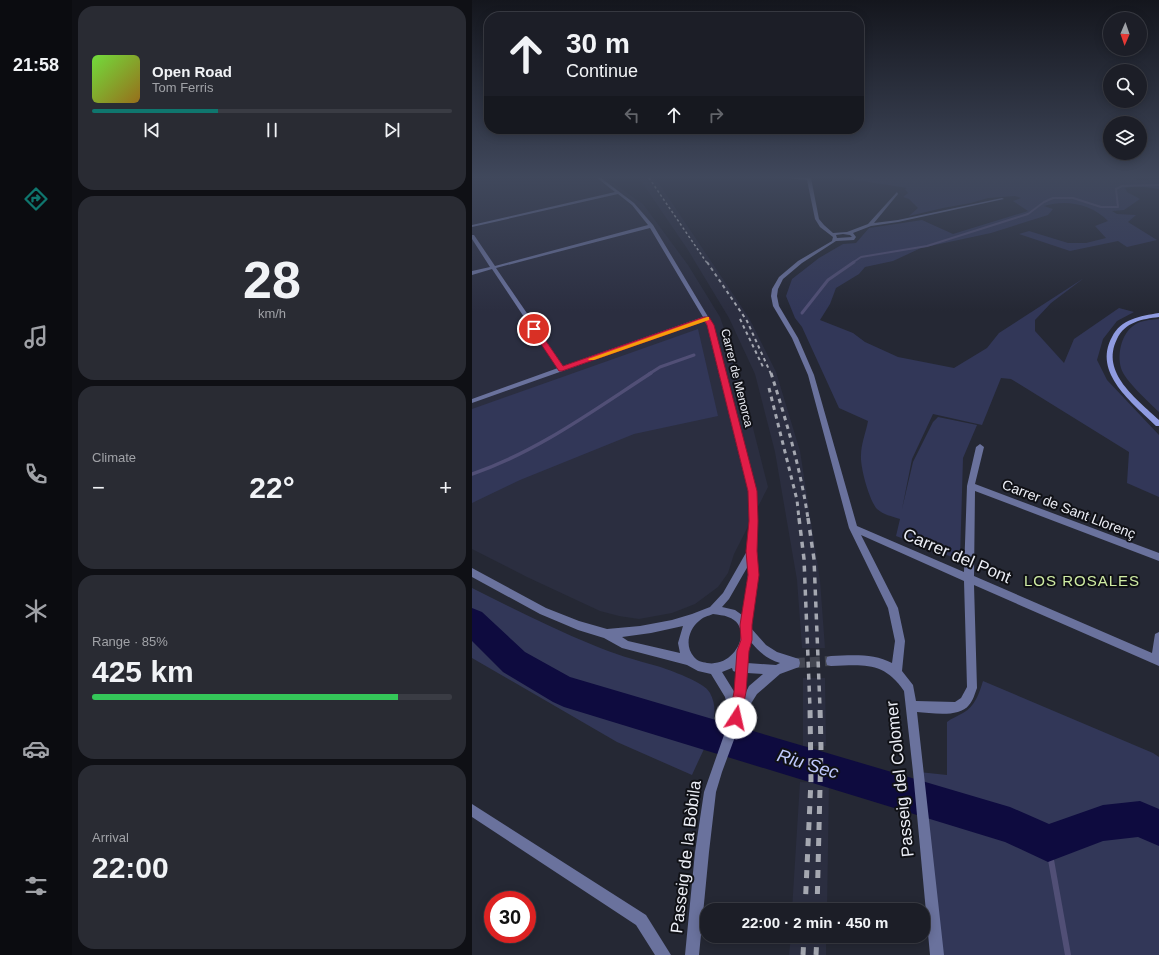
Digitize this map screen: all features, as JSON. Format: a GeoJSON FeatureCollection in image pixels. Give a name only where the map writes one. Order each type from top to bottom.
{"type":"FeatureCollection","features":[{"type":"Feature","properties":{"kind":"main road"},"geometry":{"type":"LineString","coordinates":[[1159,314],[1136,319],[1123,325],[1113,340],[1109,361],[1112,373],[1118,383],[1159,424]]}},
{"type":"Feature","properties":{"kind":"street"},"geometry":{"type":"LineString","coordinates":[[472,226],[487,223]]}},
{"type":"Feature","properties":{"kind":"street","name":"Carrer de Menorca"},"geometry":{"type":"LineString","coordinates":[[648,223],[710,325],[752,491],[754,521],[751,551],[753,575],[746,628]]}},
{"type":"Feature","properties":{"kind":"street"},"geometry":{"type":"LineString","coordinates":[[820,223],[834,237],[852,239],[854,235],[849,233],[870,225],[887,223]]}},
{"type":"Feature","properties":{"kind":"street"},"geometry":{"type":"LineString","coordinates":[[472,273],[651,226]]}},
{"type":"Feature","properties":{"kind":"street"},"geometry":{"type":"LineString","coordinates":[[472,236],[562,369]]}},
{"type":"Feature","properties":{"kind":"street"},"geometry":{"type":"LineString","coordinates":[[834,237],[834,242],[800,262],[781,278],[775,289],[774,296],[776,306],[795,338],[811,375],[853,528],[893,608],[900,642],[896,672]]}},
{"type":"Feature","properties":{"kind":"street"},"geometry":{"type":"LineString","coordinates":[[472,401],[706,318]]}},
{"type":"Feature","properties":{"kind":"street"},"geometry":{"type":"LineString","coordinates":[[912,706],[956,708],[965,702],[972,688],[969,578],[971,486],[980,447]]}},
{"type":"Feature","properties":{"kind":"street","name":"Carrer de Sant Llorenç"},"geometry":{"type":"LineString","coordinates":[[971,486],[1159,557]]}},
{"type":"Feature","properties":{"kind":"street","name":"Carrer del Pont"},"geometry":{"type":"LineString","coordinates":[[853,528],[1158,661]]}},
{"type":"Feature","properties":{"kind":"street","name":"Carrer de Menorca"},"geometry":{"type":"LineString","coordinates":[[713,610],[726,596],[751,551]]}},
{"type":"Feature","properties":{"kind":"street"},"geometry":{"type":"LineString","coordinates":[[472,572],[543,611],[578,625],[607,634],[626,645],[690,661],[697,666],[714,669],[732,662],[743,651],[746,640],[746,628]]}},
{"type":"Feature","properties":{"kind":"street"},"geometry":{"type":"LineString","coordinates":[[607,634],[672,626],[713,610],[722,610],[732,612],[739,617],[762,648],[774,656],[795,664],[776,670],[725,666]]}},
{"type":"Feature","properties":{"kind":"street"},"geometry":{"type":"LineString","coordinates":[[690,661],[685,653],[683,644],[684,634],[689,625],[697,617]]}},
{"type":"Feature","properties":{"kind":"street"},"geometry":{"type":"LineString","coordinates":[[1158,661],[1159,637]]}},
{"type":"Feature","properties":{"kind":"street","name":"Passeig de la Bòbila"},"geometry":{"type":"LineString","coordinates":[[735,721],[740,692],[743,651]]}},
{"type":"Feature","properties":{"kind":"street","name":"Passeig del Colomer"},"geometry":{"type":"LineString","coordinates":[[831,661],[863,661],[881,663],[896,672],[909,689],[919,772],[936,955]]}},
{"type":"Feature","properties":{"kind":"street"},"geometry":{"type":"LineString","coordinates":[[714,669],[730,695],[735,721]]}},
{"type":"Feature","properties":{"kind":"street","name":"Passeig de la Bòbila"},"geometry":{"type":"LineString","coordinates":[[692,955],[702,852],[710,792],[735,721],[753,690],[776,670]]}},
{"type":"Feature","properties":{"kind":"street"},"geometry":{"type":"LineString","coordinates":[[472,810],[641,920],[664,955]]}},
{"type":"Feature","properties":{"kind":"shaded area"},"geometry":{"type":"Polygon","coordinates":[[[472,223],[657,223],[688,265],[720,317],[739,373],[768,487],[734,554],[728,573],[718,587],[695,604],[672,613],[639,619],[600,611],[527,577],[472,549],[472,223]]]}},
{"type":"Feature","properties":{"kind":"shaded area"},"geometry":{"type":"Polygon","coordinates":[[[669,223],[685,223],[749,318],[776,372],[800,451],[820,580],[825,648],[802,648],[797,580],[775,452],[755,374],[729,318],[688,250],[669,223]]]}},
{"type":"Feature","properties":{"kind":"shaded area"},"geometry":{"type":"Polygon","coordinates":[[[905,223],[928,223],[953,234],[990,223],[1024,223],[991,233],[921,248],[893,261],[865,267],[859,274],[836,288],[830,304],[820,320],[853,333],[865,342],[898,357],[954,368],[987,348],[999,333],[1084,278],[1051,303],[1035,320],[1035,331],[1064,363],[1074,339],[1119,308],[1134,312],[1117,321],[1103,339],[1097,360],[1107,380],[1159,435],[1159,497],[1127,483],[1129,452],[1011,379],[1001,378],[982,425],[933,414],[912,459],[902,509],[913,462],[933,422],[938,417],[977,425],[963,458],[960,560],[896,536],[900,519],[885,514],[877,509],[868,491],[864,475],[861,451],[868,421],[839,408],[802,327],[795,318],[786,296],[792,279],[819,258],[843,244],[856,243],[869,228],[905,223]]]}},
{"type":"Feature","properties":{"kind":"shaded area"},"geometry":{"type":"Polygon","coordinates":[[[1104,223],[1129,223],[1157,240],[1127,247],[1118,241],[1070,251],[1019,234],[1029,231],[1068,243],[1086,243],[1106,238],[1095,226],[1104,223]]]}},
{"type":"Feature","properties":{"kind":"shaded area"},"geometry":{"type":"Polygon","coordinates":[[[1159,319],[1159,412],[1123,373],[1120,363],[1120,351],[1123,340],[1133,326],[1145,321],[1159,319]]]}},
{"type":"Feature","properties":{"kind":"shaded area"},"geometry":{"type":"Polygon","coordinates":[[[698,329],[718,416],[634,434],[520,480],[472,503],[472,409],[698,329]]]}},
{"type":"Feature","properties":{"kind":"shaded area"},"geometry":{"type":"Polygon","coordinates":[[[472,588],[532,618],[601,648],[678,673],[707,689],[714,703],[713,724],[706,745],[692,775],[617,742],[472,658],[472,588]]]}},
{"type":"Feature","properties":{"kind":"shaded area"},"geometry":{"type":"Polygon","coordinates":[[[803,678],[825,678],[826,746],[803,746],[803,678]]]}},
{"type":"Feature","properties":{"kind":"shaded area"},"geometry":{"type":"Polygon","coordinates":[[[983,681],[1153,753],[1159,757],[1159,955],[937,955],[919,772],[947,775],[947,722],[971,707],[978,695],[983,681]]]}},
{"type":"Feature","properties":{"kind":"shaded area"},"geometry":{"type":"Polygon","coordinates":[[[800,782],[829,783],[827,903],[792,903],[800,782]]]}},
{"type":"Feature","properties":{"kind":"shaded area"},"geometry":{"type":"Polygon","coordinates":[[[790,943],[826,943],[826,955],[789,955],[790,943]]]}},
{"type":"Feature","properties":{"kind":"waterway"},"geometry":{"type":"LineString","coordinates":[[852,263],[861,257],[927,246],[1001,223]]}},
{"type":"Feature","properties":{"kind":"waterway"},"geometry":{"type":"LineString","coordinates":[[802,313],[828,280],[854,262]]}},
{"type":"Feature","properties":{"kind":"waterway"},"geometry":{"type":"LineString","coordinates":[[649,374],[660,367],[694,355]]}},
{"type":"Feature","properties":{"kind":"waterway"},"geometry":{"type":"LineString","coordinates":[[472,474],[496,465],[542,442],[651,373]]}},
{"type":"Feature","properties":{"kind":"waterway","name":"Riu Sec"},"geometry":{"type":"LineString","coordinates":[[472,621],[514,662],[564,691],[1010,825],[1048,843],[1103,823],[1140,819],[1159,828]]}},
{"type":"Feature","properties":{"kind":"waterway"},"geometry":{"type":"LineString","coordinates":[[1048,843],[1068,955]]}},
{"type":"Feature","properties":{"kind":"tunnel"},"geometry":{"type":"LineString","coordinates":[[795,663],[831,661]]}},
{"type":"Feature","properties":{"kind":"railway"},"geometry":{"type":"LineString","coordinates":[[679,223],[707,263]]}},
{"type":"Feature","properties":{"kind":"railway"},"geometry":{"type":"LineString","coordinates":[[707,262],[747,321],[771,374]]}},
{"type":"Feature","properties":{"kind":"railway"},"geometry":{"type":"LineString","coordinates":[[740,319],[764,369]]}},
{"type":"Feature","properties":{"kind":"railway"},"geometry":{"type":"LineString","coordinates":[[771,373],[797,464],[808,519]]}},
{"type":"Feature","properties":{"kind":"railway"},"geometry":{"type":"LineString","coordinates":[[769,388],[797,500],[799,519]]}},
{"type":"Feature","properties":{"kind":"railway"},"geometry":{"type":"LineString","coordinates":[[799,518],[804,559],[810,708]]}},
{"type":"Feature","properties":{"kind":"railway"},"geometry":{"type":"LineString","coordinates":[[808,518],[814,559],[820,708]]}},
{"type":"Feature","properties":{"kind":"railway"},"geometry":{"type":"LineString","coordinates":[[805,903],[811,780],[810,707]]}},
{"type":"Feature","properties":{"kind":"railway"},"geometry":{"type":"LineString","coordinates":[[817,903],[821,747],[820,707]]}},
{"type":"Feature","properties":{"kind":"railway"},"geometry":{"type":"LineString","coordinates":[[803,955],[804,943]]}},
{"type":"Feature","properties":{"kind":"railway"},"geometry":{"type":"LineString","coordinates":[[816,955],[817,943]]}},
{"type":"Feature","properties":{"kind":"slow traffic"},"geometry":{"type":"LineString","coordinates":[[592,359],[707,319]]}},
{"type":"Feature","properties":{"kind":"district","name":"LOS ROSALES"},"geometry":{"type":"Point","coordinates":[1082,580]}},
{"type":"Feature","properties":{"kind":"route"},"geometry":{"type":"LineString","coordinates":[[534,329],[562,369],[706,318],[710,325],[752,491],[754,521],[751,551],[754,563],[753,575],[736,718]]}}]}
